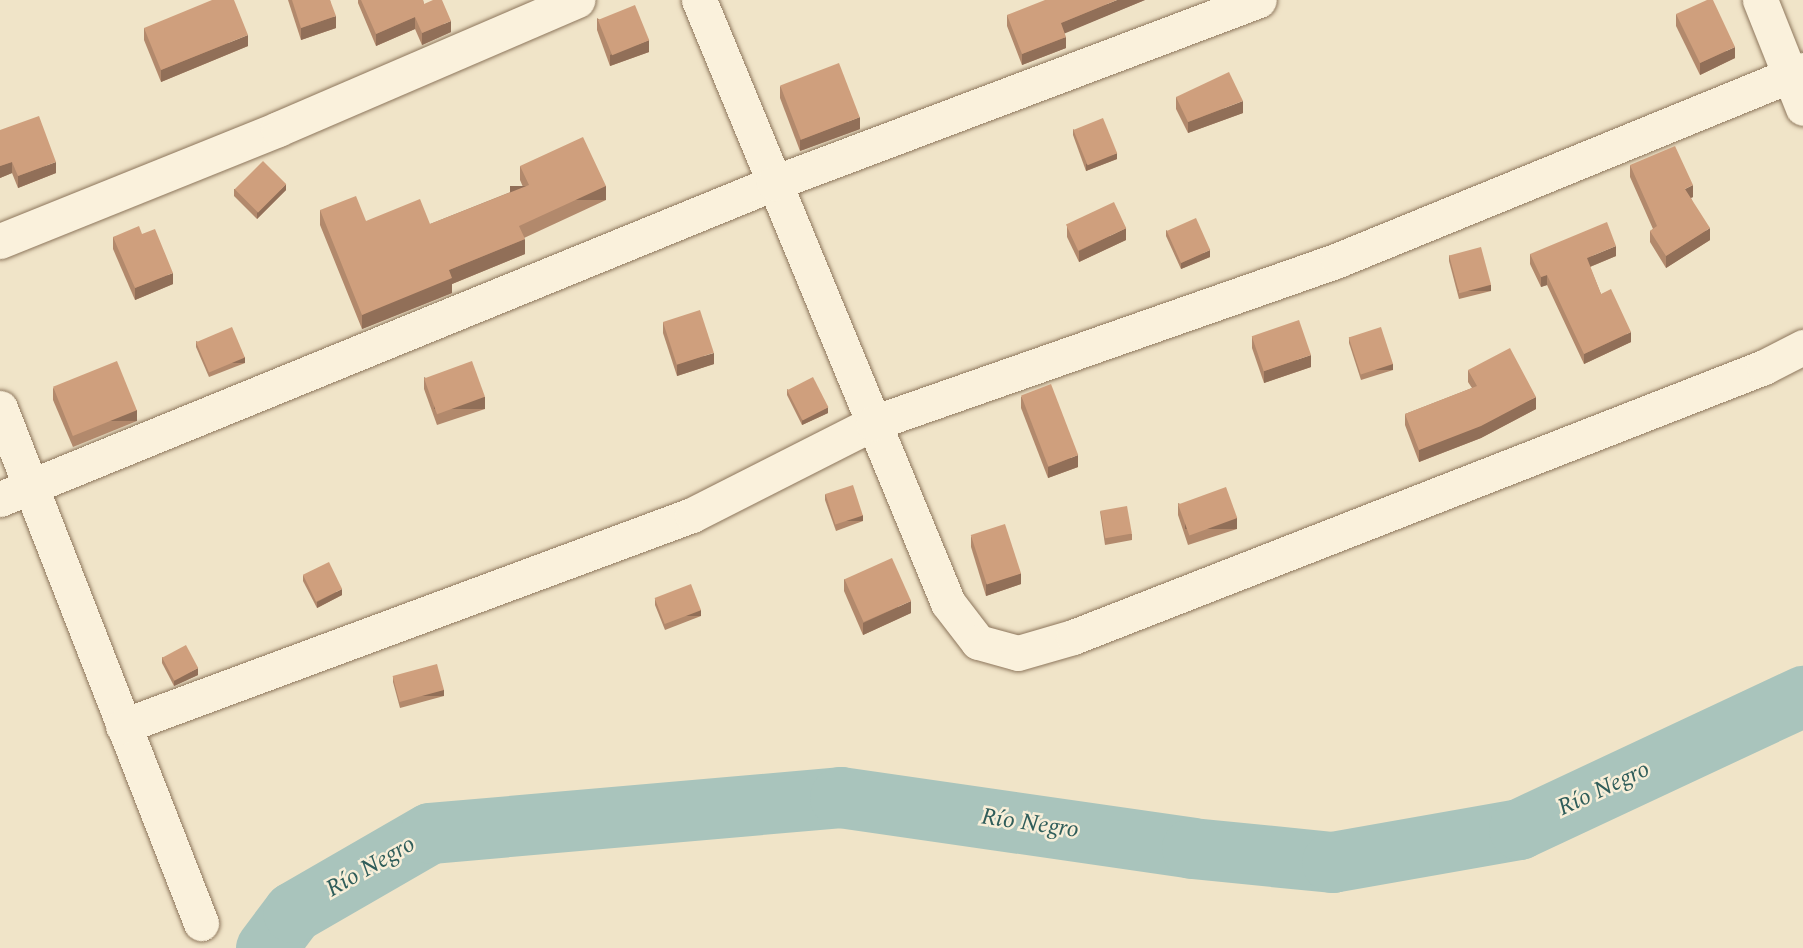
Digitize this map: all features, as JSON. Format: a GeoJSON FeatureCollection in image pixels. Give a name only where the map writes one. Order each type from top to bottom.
{"type":"FeatureCollection","features":[{"type":"Feature","properties":{"kind":"street"},"geometry":{"type":"LineString","coordinates":[[0,241],[278,129],[577,0]]}},
{"type":"Feature","properties":{"kind":"street"},"geometry":{"type":"LineString","coordinates":[[699,0],[948,603],[978,642],[1018,653],[1086,632],[1764,367],[1803,347]]}},
{"type":"Feature","properties":{"kind":"street"},"geometry":{"type":"LineString","coordinates":[[15,493],[775,183],[1259,0]]}},
{"type":"Feature","properties":{"kind":"street"},"geometry":{"type":"LineString","coordinates":[[1760,0],[1796,72],[1803,108]]}},
{"type":"Feature","properties":{"kind":"street"},"geometry":{"type":"LineString","coordinates":[[123,726],[692,515],[873,423],[1338,260],[1796,72]]}},
{"type":"Feature","properties":{"kind":"street"},"geometry":{"type":"LineString","coordinates":[[0,408],[15,493],[123,726],[201,923]]}},
{"type":"Feature","properties":{"kind":"building"},"geometry":{"type":"Polygon","coordinates":[[[212,0],[234,0],[248,35],[161,70],[144,28],[212,0]]]}},
{"type":"Feature","properties":{"kind":"building"},"geometry":{"type":"Polygon","coordinates":[[[292,0],[330,0],[336,16],[301,28],[292,0]]]}},
{"type":"Feature","properties":{"kind":"building"},"geometry":{"type":"Polygon","coordinates":[[[361,0],[423,0],[424,4],[442,0],[451,21],[422,33],[415,17],[376,34],[361,0]]]}},
{"type":"Feature","properties":{"kind":"building"},"geometry":{"type":"Polygon","coordinates":[[[1045,0],[1117,0],[1061,23],[1066,37],[1022,54],[1007,15],[1045,0]]]}},
{"type":"Feature","properties":{"kind":"building"},"geometry":{"type":"Polygon","coordinates":[[[1707,0],[1713,0],[1735,47],[1700,63],[1676,14],[1707,0]]]}},
{"type":"Feature","properties":{"kind":"building"},"geometry":{"type":"Polygon","coordinates":[[[635,5],[649,40],[612,55],[598,20],[635,5]]]}},
{"type":"Feature","properties":{"kind":"building"},"geometry":{"type":"Polygon","coordinates":[[[839,63],[860,117],[801,140],[780,86],[839,63]]]}},
{"type":"Feature","properties":{"kind":"building"},"geometry":{"type":"Polygon","coordinates":[[[1229,72],[1243,101],[1188,122],[1176,97],[1229,72]]]}},
{"type":"Feature","properties":{"kind":"building"},"geometry":{"type":"Polygon","coordinates":[[[39,116],[56,162],[18,176],[12,162],[0,166],[0,130],[39,116]]]}},
{"type":"Feature","properties":{"kind":"building"},"geometry":{"type":"Polygon","coordinates":[[[1103,118],[1117,153],[1088,165],[1073,130],[1103,118]]]}},
{"type":"Feature","properties":{"kind":"building"},"geometry":{"type":"Polygon","coordinates":[[[583,137],[606,186],[519,226],[525,239],[449,270],[452,278],[362,315],[320,210],[356,196],[366,221],[420,199],[430,224],[529,185],[520,166],[583,137]]]}},
{"type":"Feature","properties":{"kind":"building"},"geometry":{"type":"Polygon","coordinates":[[[1675,146],[1693,185],[1685,189],[1710,228],[1666,256],[1650,231],[1657,226],[1630,165],[1675,146]]]}},
{"type":"Feature","properties":{"kind":"building"},"geometry":{"type":"Polygon","coordinates":[[[263,161],[286,184],[258,213],[235,189],[263,161]]]}},
{"type":"Feature","properties":{"kind":"building"},"geometry":{"type":"Polygon","coordinates":[[[1114,202],[1126,228],[1078,251],[1066,224],[1114,202]]]}},
{"type":"Feature","properties":{"kind":"building"},"geometry":{"type":"Polygon","coordinates":[[[1196,218],[1210,250],[1181,263],[1167,231],[1196,218]]]}},
{"type":"Feature","properties":{"kind":"building"},"geometry":{"type":"Polygon","coordinates":[[[1607,222],[1616,246],[1587,258],[1601,294],[1611,289],[1631,332],[1584,354],[1547,275],[1541,277],[1530,254],[1607,222]]]}},
{"type":"Feature","properties":{"kind":"building"},"geometry":{"type":"Polygon","coordinates":[[[139,226],[142,234],[155,229],[173,273],[135,288],[113,237],[139,226]]]}},
{"type":"Feature","properties":{"kind":"building"},"geometry":{"type":"Polygon","coordinates":[[[1481,247],[1491,285],[1459,293],[1449,256],[1481,247]]]}},
{"type":"Feature","properties":{"kind":"building"},"geometry":{"type":"Polygon","coordinates":[[[700,310],[714,353],[677,365],[663,322],[700,310]]]}},
{"type":"Feature","properties":{"kind":"building"},"geometry":{"type":"Polygon","coordinates":[[[1299,320],[1311,355],[1264,371],[1252,336],[1299,320]]]}},
{"type":"Feature","properties":{"kind":"building"},"geometry":{"type":"Polygon","coordinates":[[[232,327],[245,357],[209,373],[196,342],[232,327]]]}},
{"type":"Feature","properties":{"kind":"building"},"geometry":{"type":"Polygon","coordinates":[[[1381,327],[1393,364],[1361,375],[1349,338],[1381,327]]]}},
{"type":"Feature","properties":{"kind":"building"},"geometry":{"type":"Polygon","coordinates":[[[1510,348],[1536,397],[1481,426],[1419,450],[1405,414],[1477,386],[1468,370],[1510,348]]]}},
{"type":"Feature","properties":{"kind":"building"},"geometry":{"type":"Polygon","coordinates":[[[117,361],[137,410],[73,436],[53,387],[117,361]]]}},
{"type":"Feature","properties":{"kind":"building"},"geometry":{"type":"Polygon","coordinates":[[[472,361],[485,397],[437,414],[424,378],[472,361]]]}},
{"type":"Feature","properties":{"kind":"building"},"geometry":{"type":"Polygon","coordinates":[[[813,377],[828,407],[803,420],[787,390],[813,377]]]}},
{"type":"Feature","properties":{"kind":"building"},"geometry":{"type":"Polygon","coordinates":[[[1051,384],[1078,455],[1048,466],[1021,395],[1051,384]]]}},
{"type":"Feature","properties":{"kind":"building"},"geometry":{"type":"Polygon","coordinates":[[[853,485],[863,515],[835,524],[825,494],[853,485]]]}},
{"type":"Feature","properties":{"kind":"building"},"geometry":{"type":"Polygon","coordinates":[[[1226,487],[1237,518],[1189,535],[1178,504],[1226,487]]]}},
{"type":"Feature","properties":{"kind":"building"},"geometry":{"type":"Polygon","coordinates":[[[1127,506],[1132,534],[1105,538],[1100,511],[1127,506]]]}},
{"type":"Feature","properties":{"kind":"building"},"geometry":{"type":"Polygon","coordinates":[[[1005,524],[1021,573],[987,585],[971,535],[1005,524]]]}},
{"type":"Feature","properties":{"kind":"building"},"geometry":{"type":"Polygon","coordinates":[[[892,558],[911,601],[864,622],[844,579],[892,558]]]}},
{"type":"Feature","properties":{"kind":"building"},"geometry":{"type":"Polygon","coordinates":[[[329,562],[342,589],[316,602],[303,575],[329,562]]]}},
{"type":"Feature","properties":{"kind":"building"},"geometry":{"type":"Polygon","coordinates":[[[691,584],[701,610],[665,624],[655,598],[691,584]]]}},
{"type":"Feature","properties":{"kind":"building"},"geometry":{"type":"Polygon","coordinates":[[[186,645],[198,668],[174,681],[162,658],[186,645]]]}},
{"type":"Feature","properties":{"kind":"building"},"geometry":{"type":"Polygon","coordinates":[[[437,664],[444,690],[400,702],[393,676],[437,664]]]}},
{"type":"Feature","properties":{"kind":"waterway","name":"Río Negro"},"geometry":{"type":"LineString","coordinates":[[266,948],[293,912],[430,833],[840,797],[1192,848],[1332,862],[1519,829],[1803,696]]}}]}
